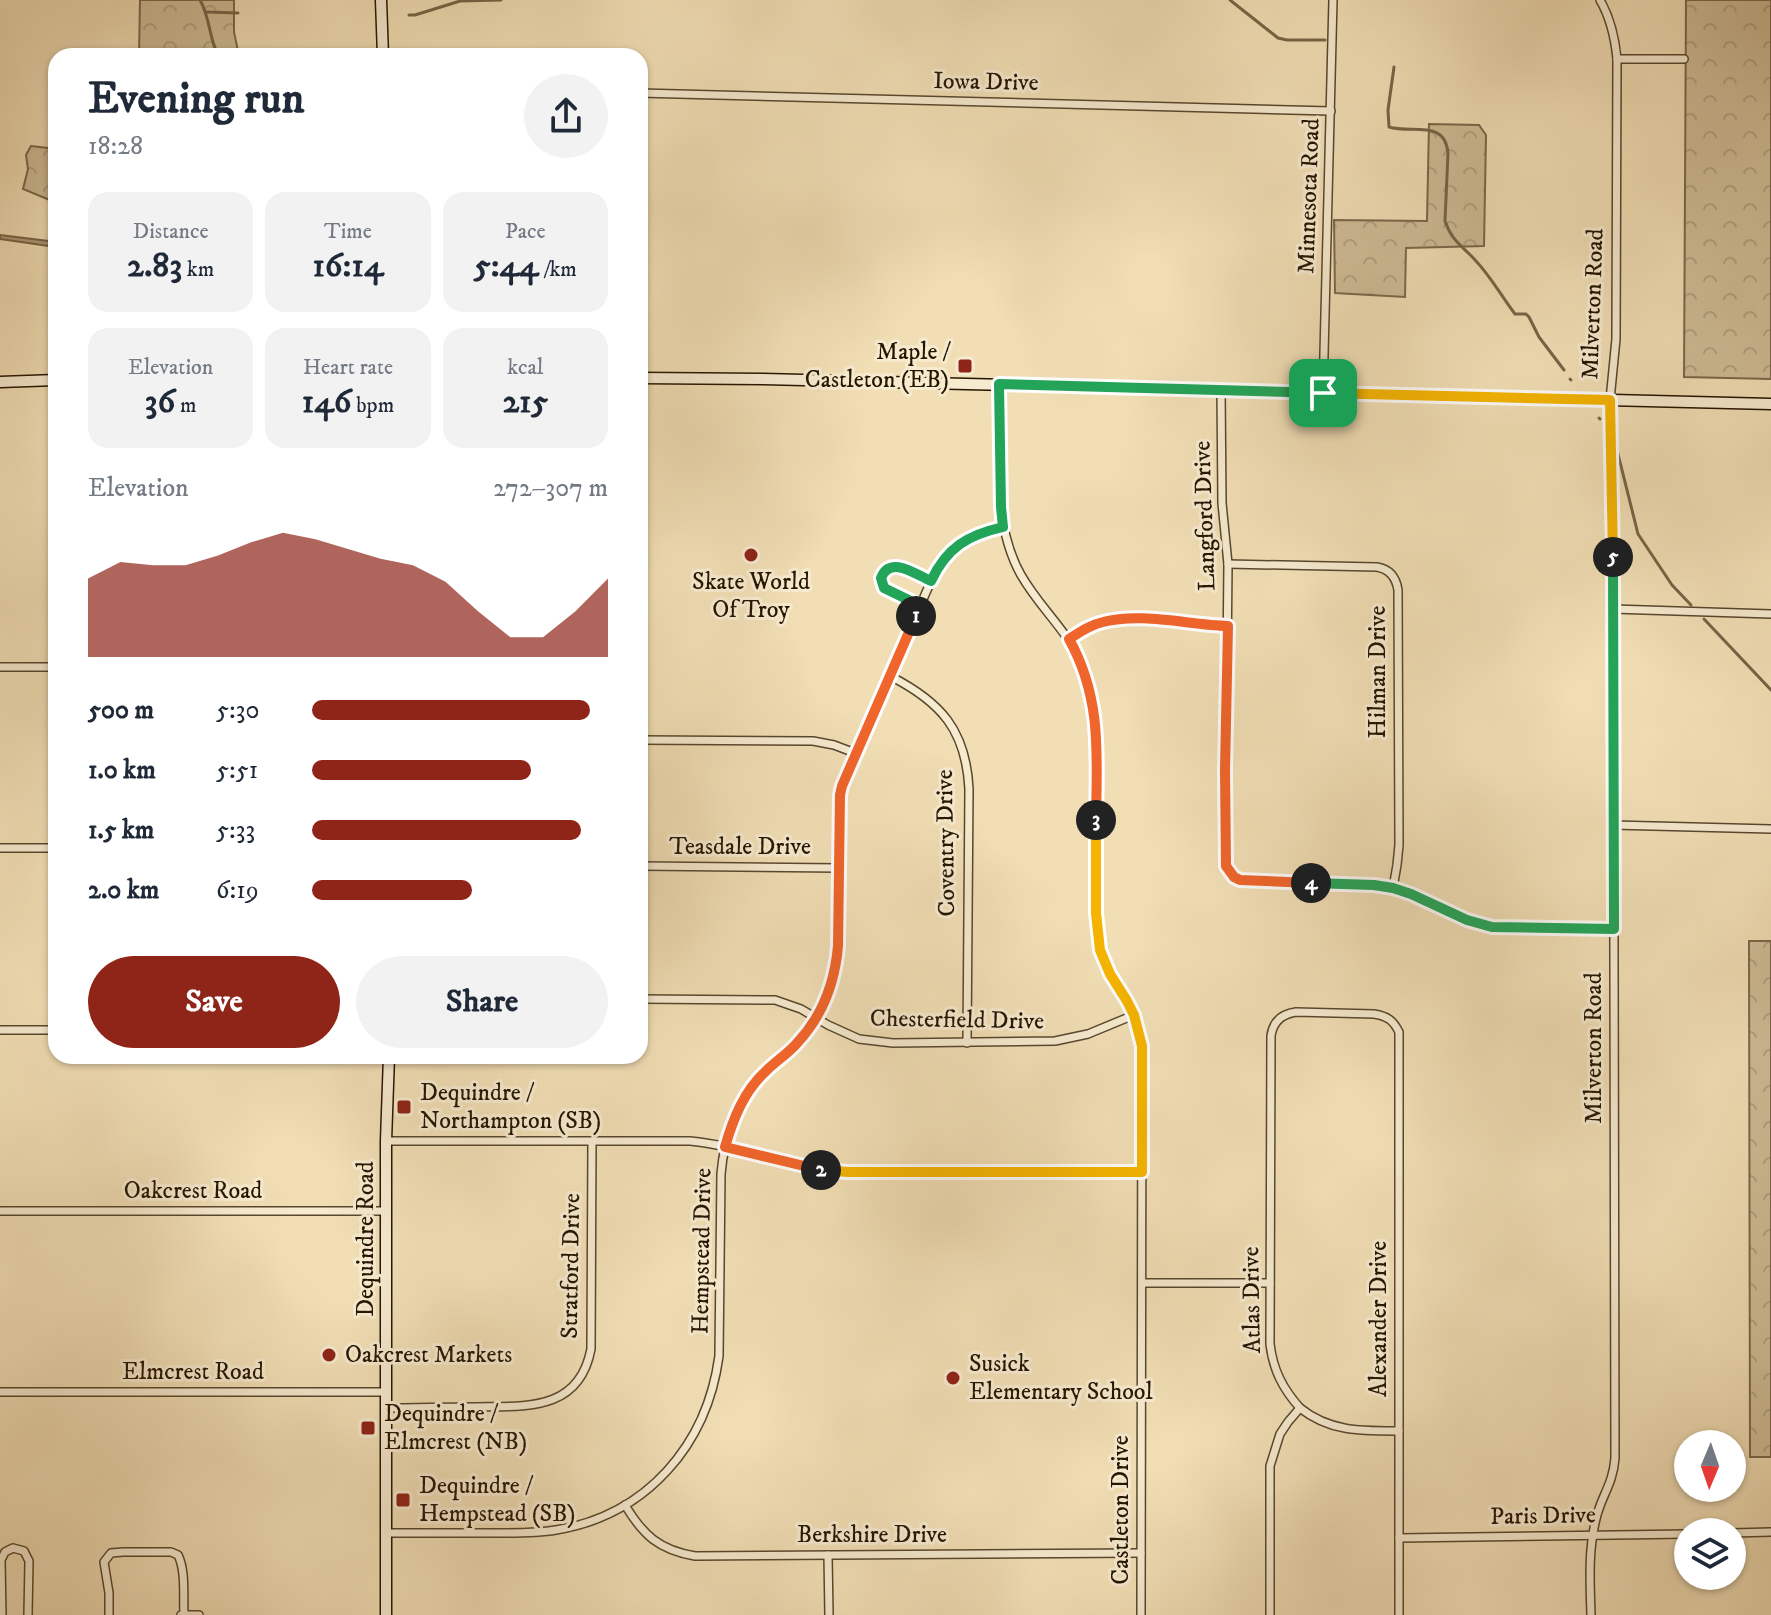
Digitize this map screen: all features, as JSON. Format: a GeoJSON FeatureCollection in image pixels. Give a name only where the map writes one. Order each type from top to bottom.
{"type":"FeatureCollection","features":[{"type":"Feature","properties":{"kind":"main road"},"geometry":{"type":"LineString","coordinates":[[381,0],[383,48]]}},
{"type":"Feature","properties":{"kind":"main road"},"geometry":{"type":"LineString","coordinates":[[648,378],[1771,404]]}},
{"type":"Feature","properties":{"kind":"main road"},"geometry":{"type":"LineString","coordinates":[[0,382],[48,380]]}},
{"type":"Feature","properties":{"kind":"main road","name":"Dequindre Road"},"geometry":{"type":"LineString","coordinates":[[386,1615],[389,1064]]}},
{"type":"Feature","properties":{"kind":"street","name":"Minnesota Road"},"geometry":{"type":"LineString","coordinates":[[1323,393],[1333,0]]}},
{"type":"Feature","properties":{"kind":"street","name":"Milverton Road"},"geometry":{"type":"LineString","coordinates":[[1591,1615],[1590,1550],[1615,1462],[1613,467],[1610,400],[1616,339],[1617,59],[1610,20],[1600,0]]}},
{"type":"Feature","properties":{"kind":"street"},"geometry":{"type":"LineString","coordinates":[[1617,59],[1684,59]]}},
{"type":"Feature","properties":{"kind":"street","name":"Iowa Drive"},"geometry":{"type":"LineString","coordinates":[[648,93],[1331,111]]}},
{"type":"Feature","properties":{"kind":"street","name":"Castleton Drive"},"geometry":{"type":"LineString","coordinates":[[999,384],[1003,527],[1020,574],[1069,639],[1089,684],[1096,724],[1098,937],[1110,974],[1134,1015],[1142,1046],[1141,1615]]}},
{"type":"Feature","properties":{"kind":"street","name":"Langford Drive"},"geometry":{"type":"LineString","coordinates":[[1221,390],[1222,503],[1228,564],[1226,866],[1234,877],[1248,882],[1393,888]]}},
{"type":"Feature","properties":{"kind":"street","name":"Hempstead Drive"},"geometry":{"type":"LineString","coordinates":[[386,1533],[539,1532],[582,1524],[625,1505],[658,1480],[694,1436],[708,1406],[719,1356],[721,1174],[725,1147],[737,1112],[748,1092],[768,1068],[800,1040],[816,1018],[829,990],[836,964],[839,931],[840,795],[845,778],[941,562],[964,541],[1003,527]]}},
{"type":"Feature","properties":{"kind":"street","name":"Hilman Drive"},"geometry":{"type":"LineString","coordinates":[[1228,564],[1377,567],[1394,577],[1398,590],[1399,845],[1393,888]]}},
{"type":"Feature","properties":{"kind":"street"},"geometry":{"type":"LineString","coordinates":[[921,606],[884,588],[883,573],[892,566],[898,566],[931,581]]}},
{"type":"Feature","properties":{"kind":"street"},"geometry":{"type":"LineString","coordinates":[[1613,609],[1771,614]]}},
{"type":"Feature","properties":{"kind":"street"},"geometry":{"type":"LineString","coordinates":[[1069,639],[1089,627],[1113,620],[1228,626]]}},
{"type":"Feature","properties":{"kind":"street"},"geometry":{"type":"LineString","coordinates":[[0,667],[48,667]]}},
{"type":"Feature","properties":{"kind":"street","name":"Coventry Drive"},"geometry":{"type":"LineString","coordinates":[[890,676],[918,691],[939,709],[954,730],[965,759],[969,789],[967,1043]]}},
{"type":"Feature","properties":{"kind":"street"},"geometry":{"type":"LineString","coordinates":[[648,740],[813,741],[855,753]]}},
{"type":"Feature","properties":{"kind":"street"},"geometry":{"type":"LineString","coordinates":[[1613,825],[1771,829]]}},
{"type":"Feature","properties":{"kind":"street"},"geometry":{"type":"LineString","coordinates":[[0,848],[48,848]]}},
{"type":"Feature","properties":{"kind":"street","name":"Teasdale Drive"},"geometry":{"type":"LineString","coordinates":[[648,866],[839,868]]}},
{"type":"Feature","properties":{"kind":"street"},"geometry":{"type":"LineString","coordinates":[[1393,888],[1467,920],[1492,927],[1614,929]]}},
{"type":"Feature","properties":{"kind":"street","name":"Chesterfield Drive"},"geometry":{"type":"LineString","coordinates":[[648,999],[775,1000],[801,1009],[842,1032],[874,1042],[1055,1041],[1088,1034],[1134,1015]]}},
{"type":"Feature","properties":{"kind":"street","name":"Alexander Drive"},"geometry":{"type":"LineString","coordinates":[[1279,1018],[1296,1012],[1374,1014],[1390,1019],[1400,1040],[1399,1615]]}},
{"type":"Feature","properties":{"kind":"street","name":"Atlas Drive"},"geometry":{"type":"LineString","coordinates":[[1279,1018],[1271,1036],[1270,1344],[1272,1360],[1282,1385],[1300,1408]]}},
{"type":"Feature","properties":{"kind":"street"},"geometry":{"type":"LineString","coordinates":[[0,1030],[48,1030]]}},
{"type":"Feature","properties":{"kind":"street"},"geometry":{"type":"LineString","coordinates":[[386,1141],[690,1141],[806,1167],[848,1172],[1142,1172]]}},
{"type":"Feature","properties":{"kind":"street","name":"Stratford Drive"},"geometry":{"type":"LineString","coordinates":[[386,1408],[527,1406],[554,1400],[578,1381],[591,1349],[592,1141]]}},
{"type":"Feature","properties":{"kind":"street","name":"Oakcrest Road"},"geometry":{"type":"LineString","coordinates":[[0,1211],[387,1211]]}},
{"type":"Feature","properties":{"kind":"street"},"geometry":{"type":"LineString","coordinates":[[1142,1283],[1270,1283]]}},
{"type":"Feature","properties":{"kind":"street","name":"Elmcrest Road"},"geometry":{"type":"LineString","coordinates":[[0,1392],[386,1392]]}},
{"type":"Feature","properties":{"kind":"street"},"geometry":{"type":"LineString","coordinates":[[1270,1615],[1270,1466],[1280,1434],[1300,1408],[1337,1428],[1399,1431]]}},
{"type":"Feature","properties":{"kind":"street","name":"Berkshire Drive"},"geometry":{"type":"LineString","coordinates":[[625,1505],[636,1523],[656,1543],[695,1556],[1141,1553]]}},
{"type":"Feature","properties":{"kind":"street"},"geometry":{"type":"LineString","coordinates":[[1746,1533],[1771,1532]]}},
{"type":"Feature","properties":{"kind":"street","name":"Paris Drive"},"geometry":{"type":"LineString","coordinates":[[1399,1538],[1674,1534]]}},
{"type":"Feature","properties":{"kind":"street"},"geometry":{"type":"LineString","coordinates":[[2,1615],[1,1560],[5,1552],[13,1548],[24,1551],[29,1561],[28,1615]]}},
{"type":"Feature","properties":{"kind":"street"},"geometry":{"type":"LineString","coordinates":[[109,1615],[104,1562],[111,1553],[123,1552],[171,1552],[178,1555],[182,1571],[182,1615],[199,1615]]}},
{"type":"Feature","properties":{"kind":"street"},"geometry":{"type":"LineString","coordinates":[[828,1555],[829,1615]]}},
{"type":"Feature","properties":{"kind":"green space"},"geometry":{"type":"Polygon","coordinates":[[[140,0],[234,0],[237,48],[139,48],[140,0]]]}},
{"type":"Feature","properties":{"kind":"green space"},"geometry":{"type":"Polygon","coordinates":[[[1686,0],[1771,0],[1771,379],[1684,377],[1686,0]]]}},
{"type":"Feature","properties":{"kind":"green space"},"geometry":{"type":"Polygon","coordinates":[[[1429,124],[1479,125],[1486,135],[1484,246],[1406,248],[1405,297],[1335,293],[1334,220],[1427,221],[1429,124]]]}},
{"type":"Feature","properties":{"kind":"green space"},"geometry":{"type":"Polygon","coordinates":[[[31,146],[48,148],[48,199],[23,189],[28,169],[26,155],[31,146]]]}},
{"type":"Feature","properties":{"kind":"green space"},"geometry":{"type":"Polygon","coordinates":[[[1749,941],[1771,941],[1771,1457],[1750,1457],[1749,941]]]}},
{"type":"Feature","properties":{"kind":"shaded area"},"geometry":{"type":"Polygon","coordinates":[[[0,235],[48,241],[48,246],[0,239],[0,235]]]}},
{"type":"Feature","properties":{"kind":"waterway"},"geometry":{"type":"LineString","coordinates":[[200,0],[215,48]]}},
{"type":"Feature","properties":{"kind":"waterway"},"geometry":{"type":"LineString","coordinates":[[409,15],[460,1],[501,0]]}},
{"type":"Feature","properties":{"kind":"waterway"},"geometry":{"type":"LineString","coordinates":[[1230,0],[1278,38],[1325,40]]}},
{"type":"Feature","properties":{"kind":"waterway"},"geometry":{"type":"LineString","coordinates":[[206,12],[238,13]]}},
{"type":"Feature","properties":{"kind":"waterway"},"geometry":{"type":"LineString","coordinates":[[1394,67],[1388,110],[1389,127],[1434,132],[1446,142],[1445,221],[1448,228],[1454,239],[1487,274],[1515,314],[1529,317],[1539,337],[1564,370]]}},
{"type":"Feature","properties":{"kind":"waterway"},"geometry":{"type":"LineString","coordinates":[[1615,442],[1638,534],[1672,585],[1691,605]]}},
{"type":"Feature","properties":{"kind":"waterway"},"geometry":{"type":"LineString","coordinates":[[1704,619],[1771,690]]}},
{"type":"Feature","properties":{"kind":"place","name":"Maple / Castleton (EB)"},"geometry":{"type":"Point","coordinates":[965,366]}},
{"type":"Feature","properties":{"kind":"place","name":"Skate World Of Troy"},"geometry":{"type":"Point","coordinates":[751,555]}},
{"type":"Feature","properties":{"kind":"place","name":"Dequindre / Northampton (SB)"},"geometry":{"type":"Point","coordinates":[404,1107]}},
{"type":"Feature","properties":{"kind":"place","name":"Oakcrest Markets"},"geometry":{"type":"Point","coordinates":[329,1355]}},
{"type":"Feature","properties":{"kind":"place","name":"Susick Elementary School"},"geometry":{"type":"Point","coordinates":[953,1378]}},
{"type":"Feature","properties":{"kind":"place","name":"Dequindre / Elmcrest (NB)"},"geometry":{"type":"Point","coordinates":[368,1428]}},
{"type":"Feature","properties":{"kind":"place","name":"Dequindre / Hempstead (SB)"},"geometry":{"type":"Point","coordinates":[403,1500]}},
{"type":"Feature","properties":{"kind":"route"},"geometry":{"type":"LineString","coordinates":[[999,384],[1323,393],[1610,400],[1613,467],[1614,929],[1492,927],[1383,886],[1248,882],[1234,877],[1226,866],[1225,857],[1228,626],[1128,619],[1100,623],[1069,639],[1089,684],[1096,724],[1096,913],[1100,950],[1134,1015],[1142,1046],[1142,1172],[848,1172],[819,1170],[725,1147],[737,1112],[748,1092],[768,1068],[800,1040],[822,1008],[833,979],[838,946],[842,786],[921,606],[884,588],[883,573],[892,566],[898,566],[931,581],[941,562],[964,541],[1003,527],[999,384]]}}]}
